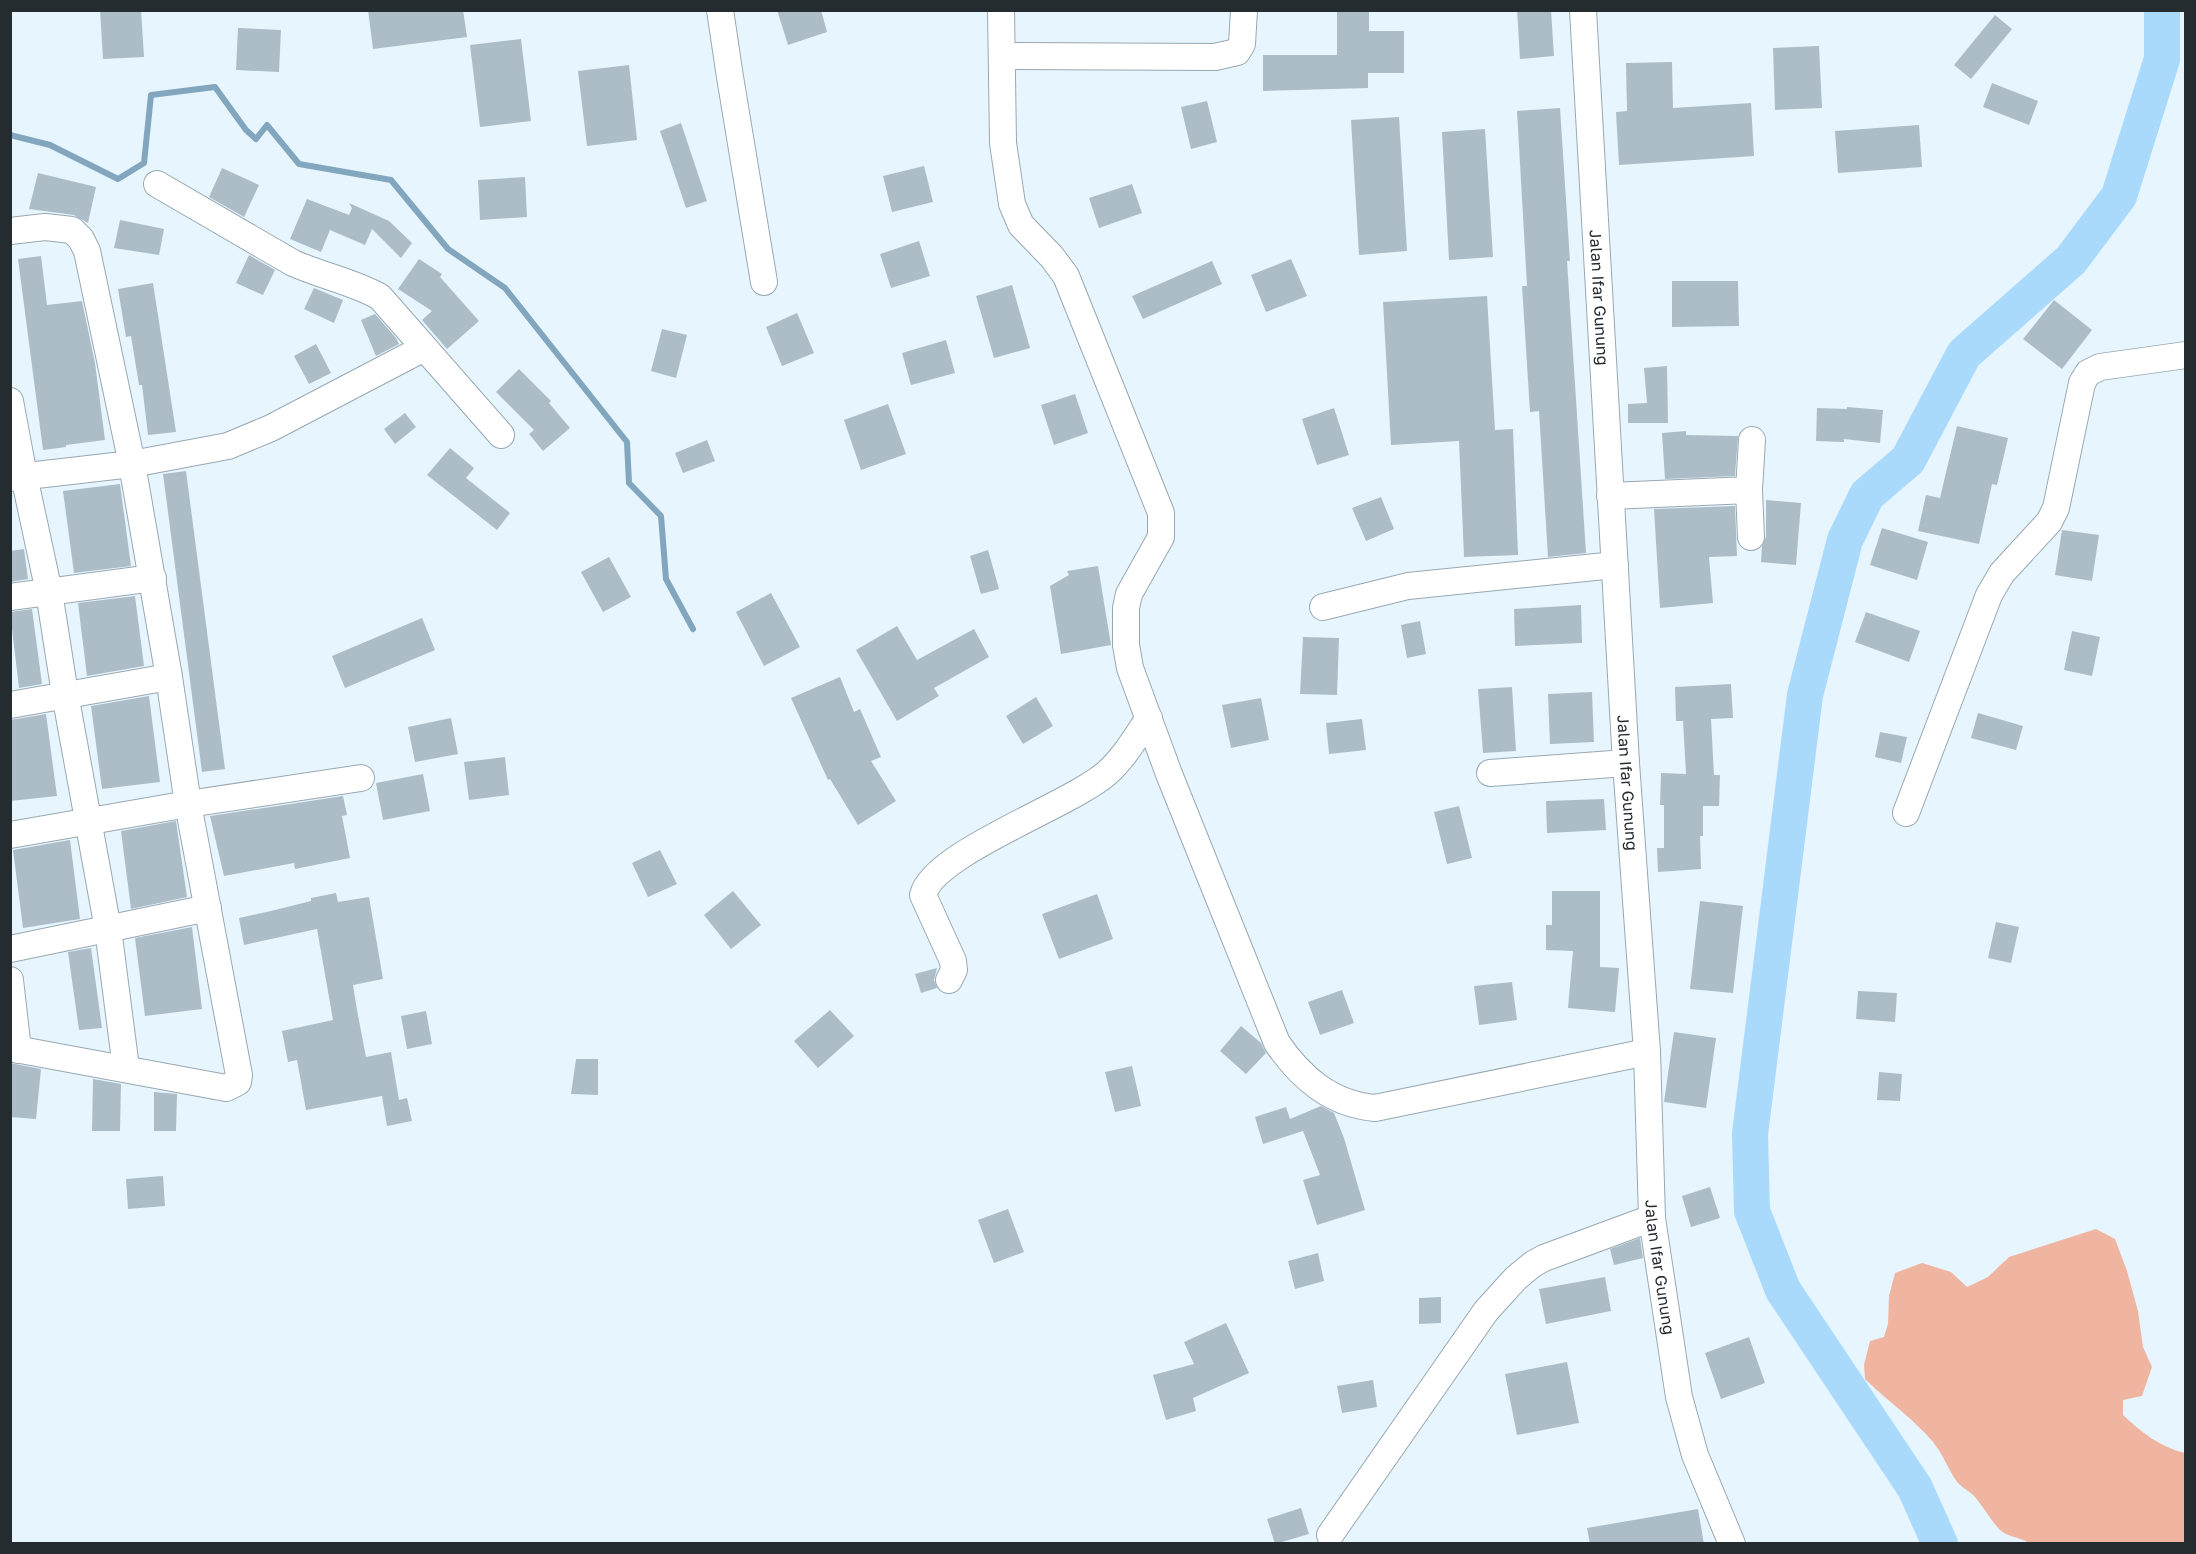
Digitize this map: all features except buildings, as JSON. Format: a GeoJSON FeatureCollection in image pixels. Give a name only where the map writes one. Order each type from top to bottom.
{"type":"FeatureCollection","features":[{"type":"Feature","properties":{"kind":"street"},"geometry":{"type":"LineString","coordinates":[[720,10],[764,282]]}},
{"type":"Feature","properties":{"kind":"street"},"geometry":{"type":"LineString","coordinates":[[1001,10],[1003,143],[1012,204],[1021,225],[1052,257],[1066,276],[1161,513],[1161,537],[1129,594],[1125,608],[1126,645],[1130,668],[1277,1043],[1293,1066],[1325,1092],[1357,1106],[1375,1108],[1647,1052]]}},
{"type":"Feature","properties":{"kind":"street"},"geometry":{"type":"LineString","coordinates":[[1002,56],[1222,56],[1237,52],[1242,44],[1244,10]]}},
{"type":"Feature","properties":{"kind":"street","name":"Jalan Ifar Gunung"},"geometry":{"type":"LineString","coordinates":[[1583,10],[1626,763],[1647,1052],[1653,1218],[1679,1397],[1695,1455],[1732,1544]]}},
{"type":"Feature","properties":{"kind":"street"},"geometry":{"type":"LineString","coordinates":[[157,184],[294,263],[313,272],[367,289],[380,297],[501,435]]}},
{"type":"Feature","properties":{"kind":"street"},"geometry":{"type":"LineString","coordinates":[[10,231],[45,227],[72,230],[87,251],[132,464],[153,578],[188,804],[239,1075],[238,1082],[226,1088],[14,1049],[10,980]]}},
{"type":"Feature","properties":{"kind":"street"},"geometry":{"type":"LineString","coordinates":[[17,477],[132,464],[228,446],[271,428],[424,348]]}},
{"type":"Feature","properties":{"kind":"street"},"geometry":{"type":"LineString","coordinates":[[1906,813],[1989,595],[2002,573],[2049,522],[2056,508],[2082,383],[2088,374],[2100,367],[2186,355]]}},
{"type":"Feature","properties":{"kind":"street"},"geometry":{"type":"LineString","coordinates":[[10,401],[17,477],[49,592],[65,694],[108,929],[126,1068]]}},
{"type":"Feature","properties":{"kind":"street"},"geometry":{"type":"LineString","coordinates":[[1751,537],[1749,490],[1752,440]]}},
{"type":"Feature","properties":{"kind":"street"},"geometry":{"type":"LineString","coordinates":[[1610,496],[1749,490]]}},
{"type":"Feature","properties":{"kind":"street"},"geometry":{"type":"LineString","coordinates":[[1323,607],[1408,586],[1615,565]]}},
{"type":"Feature","properties":{"kind":"street"},"geometry":{"type":"LineString","coordinates":[[10,597],[153,578]]}},
{"type":"Feature","properties":{"kind":"street"},"geometry":{"type":"LineString","coordinates":[[10,705],[169,677]]}},
{"type":"Feature","properties":{"kind":"street"},"geometry":{"type":"LineString","coordinates":[[949,980],[954,970],[954,961],[923,895],[925,888],[936,875],[963,855],[1108,773],[1149,718]]}},
{"type":"Feature","properties":{"kind":"street"},"geometry":{"type":"LineString","coordinates":[[1490,773],[1626,763]]}},
{"type":"Feature","properties":{"kind":"street"},"geometry":{"type":"LineString","coordinates":[[10,835],[188,804],[361,778]]}},
{"type":"Feature","properties":{"kind":"street"},"geometry":{"type":"LineString","coordinates":[[10,949],[208,909]]}},
{"type":"Feature","properties":{"kind":"street"},"geometry":{"type":"LineString","coordinates":[[1330,1535],[1486,1311],[1516,1278],[1533,1264],[1554,1253],[1653,1218]]}},
{"type":"Feature","properties":{"kind":"shaded area"},"geometry":{"type":"Polygon","coordinates":[[[2096,1229],[2115,1239],[2138,1311],[2143,1347],[2152,1367],[2142,1396],[2123,1400],[2123,1415],[2152,1439],[2185,1453],[2185,1543],[2029,1543],[2006,1534],[1996,1526],[1975,1497],[1957,1482],[1940,1451],[1925,1433],[1865,1379],[1864,1365],[1870,1341],[1884,1337],[1888,1324],[1889,1296],[1895,1273],[1922,1263],[1951,1272],[1967,1287],[1988,1277],[2009,1257],[2096,1229]]]}},
{"type":"Feature","properties":{"kind":"waterway"},"geometry":{"type":"LineString","coordinates":[[1940,1544],[1915,1488],[1783,1290],[1752,1211],[1750,1134],[1805,695],[1845,540],[1867,495],[1908,460],[1964,354],[2071,260],[2119,196],[2162,59],[2162,10]]}},
{"type":"Feature","properties":{"kind":"waterway"},"geometry":{"type":"LineString","coordinates":[[10,135],[50,145],[118,179],[144,163],[151,95],[215,87],[246,130],[256,139],[267,125],[299,164],[391,180],[448,249],[505,288],[627,442],[629,483],[661,516],[666,579],[693,629]]}}]}
